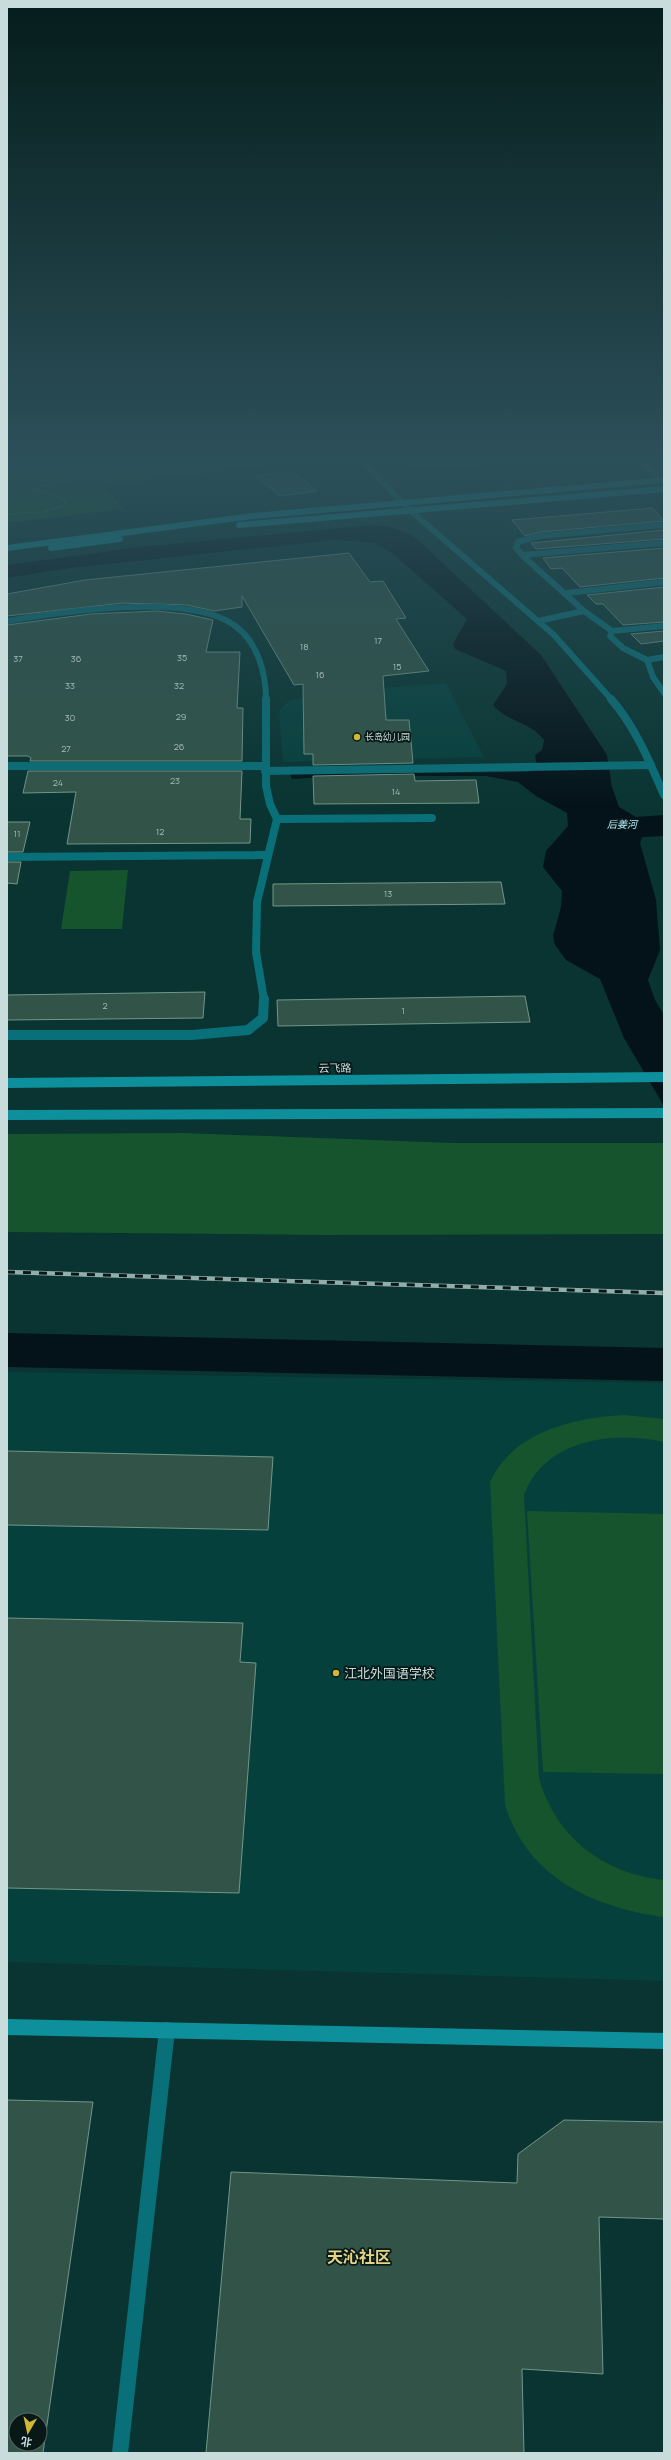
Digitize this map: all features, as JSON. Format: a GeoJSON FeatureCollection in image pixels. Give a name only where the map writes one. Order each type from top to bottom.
{"type":"FeatureCollection","features":[{"type":"Feature","properties":{"kind":"main road","name":"云飞路"},"geometry":{"type":"LineString","coordinates":[[7,1083],[664,1077]]}},
{"type":"Feature","properties":{"kind":"main road"},"geometry":{"type":"LineString","coordinates":[[7,1115],[664,1112]]}},
{"type":"Feature","properties":{"kind":"main road"},"geometry":{"type":"LineString","coordinates":[[7,2027],[664,2042]]}},
{"type":"Feature","properties":{"kind":"street"},"geometry":{"type":"LineString","coordinates":[[487,577],[554,635],[620,709],[651,765],[663,793]]}},
{"type":"Feature","properties":{"kind":"street"},"geometry":{"type":"LineString","coordinates":[[546,577],[567,592],[584,611],[612,631],[664,626]]}},
{"type":"Feature","properties":{"kind":"street"},"geometry":{"type":"LineString","coordinates":[[567,592],[664,582]]}},
{"type":"Feature","properties":{"kind":"street"},"geometry":{"type":"LineString","coordinates":[[7,621],[68,610],[146,608],[194,610],[232,624],[248,640],[265,671],[265,769],[272,811],[277,818],[257,902],[256,952],[264,998],[263,1018],[248,1030],[192,1035],[7,1035]]}},
{"type":"Feature","properties":{"kind":"street"},"geometry":{"type":"LineString","coordinates":[[538,621],[584,611]]}},
{"type":"Feature","properties":{"kind":"street"},"geometry":{"type":"LineString","coordinates":[[612,631],[610,636],[623,648],[647,660],[664,658]]}},
{"type":"Feature","properties":{"kind":"street"},"geometry":{"type":"LineString","coordinates":[[647,660],[653,677],[664,694]]}},
{"type":"Feature","properties":{"kind":"street"},"geometry":{"type":"LineString","coordinates":[[7,766],[265,769],[651,765]]}},
{"type":"Feature","properties":{"kind":"street"},"geometry":{"type":"LineString","coordinates":[[277,818],[432,818]]}},
{"type":"Feature","properties":{"kind":"street"},"geometry":{"type":"LineString","coordinates":[[7,857],[268,855]]}},
{"type":"Feature","properties":{"kind":"street"},"geometry":{"type":"LineString","coordinates":[[120,2453],[167,2030]]}},
{"type":"Feature","properties":{"kind":"shaded area"},"geometry":{"type":"Polygon","coordinates":[[[446,683],[484,757],[283,762],[279,710],[290,700],[330,692],[446,683]]]}},
{"type":"Feature","properties":{"kind":"shaded area","name":"江北外国语学校"},"geometry":{"type":"Polygon","coordinates":[[[7,1372],[664,1383],[664,1981],[7,1962],[7,1372]]]}},
{"type":"Feature","properties":{"kind":"green space"},"geometry":{"type":"Polygon","coordinates":[[[128,870],[122,929],[61,929],[70,871],[128,870]]]}},
{"type":"Feature","properties":{"kind":"green space"},"geometry":{"type":"Polygon","coordinates":[[[183,1133],[454,1143],[663,1143],[664,1234],[322,1235],[7,1232],[7,1134],[183,1133]]]}},
{"type":"Feature","properties":{"kind":"green space"},"geometry":{"type":"Polygon","coordinates":[[[624,1415],[664,1419],[664,1442],[623,1437],[582,1443],[563,1451],[547,1462],[534,1476],[524,1495],[539,1778],[547,1799],[557,1818],[570,1835],[585,1849],[602,1861],[621,1870],[664,1880],[664,1917],[612,1906],[566,1885],[547,1870],[530,1852],[516,1830],[505,1805],[490,1482],[500,1465],[514,1450],[529,1439],[547,1430],[585,1420],[624,1415]]]}},
{"type":"Feature","properties":{"kind":"green space"},"geometry":{"type":"Polygon","coordinates":[[[527,1511],[664,1514],[664,1774],[543,1772],[527,1511]]]}},
{"type":"Feature","properties":{"kind":"water","name":"后姜河"},"geometry":{"type":"Polygon","coordinates":[[[419,577],[457,577],[541,655],[607,755],[612,787],[619,807],[636,817],[664,815],[664,836],[642,837],[640,843],[656,900],[660,950],[648,980],[655,1000],[664,1015],[664,1106],[624,1038],[600,979],[566,960],[555,945],[553,936],[561,907],[562,891],[543,867],[546,851],[568,826],[567,813],[536,796],[518,782],[486,776],[325,776],[292,779],[290,774],[527,772],[537,768],[535,755],[542,750],[544,740],[533,729],[505,715],[493,705],[507,684],[506,671],[455,649],[453,644],[467,619],[419,577]]]}},
{"type":"Feature","properties":{"kind":"water"},"geometry":{"type":"Polygon","coordinates":[[[7,1333],[664,1348],[664,1381],[7,1367],[7,1333]]]}},
{"type":"Feature","properties":{"kind":"building"},"geometry":{"type":"Polygon","coordinates":[[[116,577],[366,577],[370,582],[383,581],[406,618],[396,619],[429,671],[383,676],[386,720],[409,720],[413,763],[313,765],[313,754],[304,754],[303,684],[294,685],[242,596],[242,607],[214,611],[187,605],[123,603],[7,616],[7,594],[85,580],[116,577]]]}},
{"type":"Feature","properties":{"kind":"building"},"geometry":{"type":"Polygon","coordinates":[[[570,577],[664,577],[664,578],[580,587],[570,577]]]}},
{"type":"Feature","properties":{"kind":"building"},"geometry":{"type":"Polygon","coordinates":[[[664,587],[664,622],[623,625],[603,604],[596,604],[587,595],[664,587]]]}},
{"type":"Feature","properties":{"kind":"building"},"geometry":{"type":"Polygon","coordinates":[[[156,611],[186,614],[213,620],[206,652],[240,652],[237,708],[243,708],[242,761],[30,761],[31,758],[28,756],[7,756],[7,625],[91,614],[156,611]]]}},
{"type":"Feature","properties":{"kind":"building"},"geometry":{"type":"Polygon","coordinates":[[[664,631],[664,641],[641,644],[631,634],[664,631]]]}},
{"type":"Feature","properties":{"kind":"building"},"geometry":{"type":"Polygon","coordinates":[[[28,771],[242,771],[240,819],[251,819],[250,843],[67,844],[76,792],[23,793],[28,771]]]}},
{"type":"Feature","properties":{"kind":"building"},"geometry":{"type":"Polygon","coordinates":[[[414,774],[415,781],[476,780],[479,803],[314,804],[313,776],[414,774]]]}},
{"type":"Feature","properties":{"kind":"building"},"geometry":{"type":"Polygon","coordinates":[[[7,822],[30,822],[23,852],[7,852],[7,822]]]}},
{"type":"Feature","properties":{"kind":"building"},"geometry":{"type":"Polygon","coordinates":[[[7,862],[21,862],[17,884],[7,883],[7,862]]]}},
{"type":"Feature","properties":{"kind":"building"},"geometry":{"type":"Polygon","coordinates":[[[501,882],[505,904],[273,906],[273,884],[501,882]]]}},
{"type":"Feature","properties":{"kind":"building"},"geometry":{"type":"Polygon","coordinates":[[[205,992],[203,1018],[7,1020],[7,995],[205,992]]]}},
{"type":"Feature","properties":{"kind":"building"},"geometry":{"type":"Polygon","coordinates":[[[525,996],[530,1022],[278,1026],[277,1000],[525,996]]]}},
{"type":"Feature","properties":{"kind":"building"},"geometry":{"type":"Polygon","coordinates":[[[7,1451],[273,1457],[268,1530],[7,1525],[7,1451]]]}},
{"type":"Feature","properties":{"kind":"building"},"geometry":{"type":"Polygon","coordinates":[[[7,1618],[243,1623],[240,1662],[256,1663],[239,1893],[7,1888],[7,1618]]]}},
{"type":"Feature","properties":{"kind":"building"},"geometry":{"type":"Polygon","coordinates":[[[7,2100],[93,2102],[48,2418],[48,2412],[8,2412],[8,2452],[43,2453],[7,2453],[7,2100]]]}},
{"type":"Feature","properties":{"kind":"building"},"geometry":{"type":"Polygon","coordinates":[[[564,2120],[664,2122],[664,2219],[599,2217],[603,2374],[522,2369],[524,2453],[206,2453],[231,2172],[517,2183],[518,2154],[564,2120]]]}},
{"type":"Feature","properties":{"kind":"railway"},"geometry":{"type":"LineString","coordinates":[[7,1272],[664,1293]]}},
{"type":"Feature","properties":{"kind":"place","name":"长岛幼儿园"},"geometry":{"type":"Point","coordinates":[357,737]}},
{"type":"Feature","properties":{"kind":"place","name":"江北外国语学校"},"geometry":{"type":"Point","coordinates":[336,1673]}},
{"type":"Feature","properties":{"kind":"district","name":"天沁社区"},"geometry":{"type":"Point","coordinates":[359,2257]}}]}
